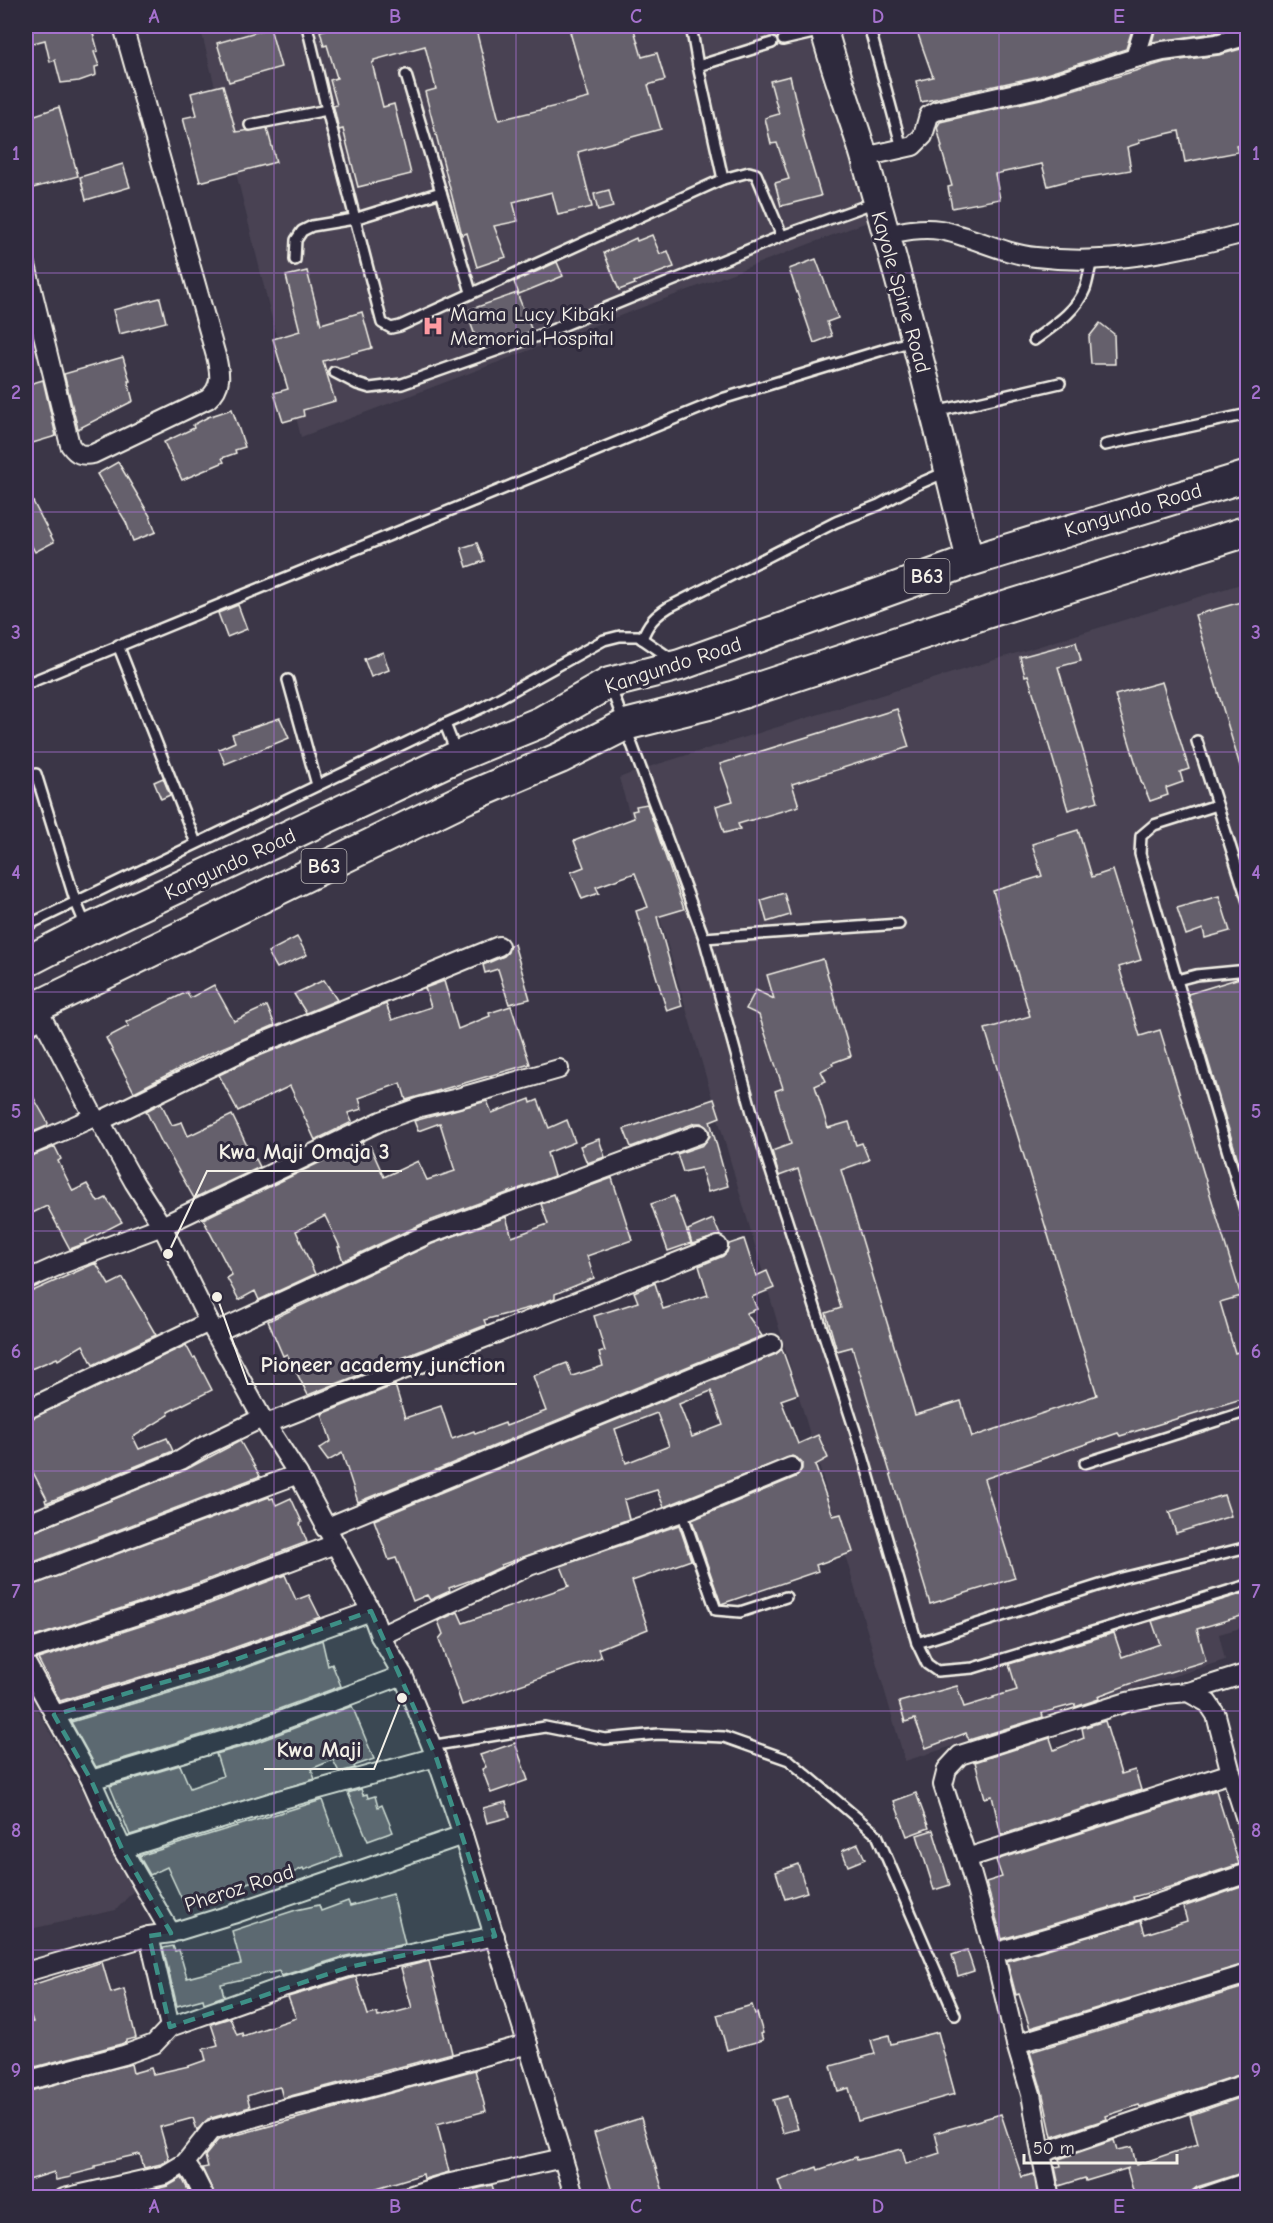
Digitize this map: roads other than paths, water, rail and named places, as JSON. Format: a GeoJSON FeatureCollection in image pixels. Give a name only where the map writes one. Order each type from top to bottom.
{"type":"FeatureCollection","features":[{"type":"Feature","properties":{"kind":"highway","name":"Kangundo Road"},"geometry":{"type":"LineString","coordinates":[[26,962],[88,930],[458,756],[541,722],[609,683],[680,665],[970,561],[1248,476]]}},
{"type":"Feature","properties":{"kind":"highway","name":"Kangundo Road"},"geometry":{"type":"LineString","coordinates":[[33,1018],[466,798],[560,758],[625,725],[709,704],[992,611],[1248,531]]}},
{"type":"Feature","properties":{"kind":"main road","name":"Kayole Spine Road"},"geometry":{"type":"LineString","coordinates":[[824,28],[864,157],[915,340],[970,561]]}},
{"type":"Feature","properties":{"kind":"street"},"geometry":{"type":"LineString","coordinates":[[26,265],[70,445],[75,452],[83,456],[93,454],[208,399],[215,393],[220,373],[216,356],[123,26]]}},
{"type":"Feature","properties":{"kind":"street"},"geometry":{"type":"LineString","coordinates":[[1135,58],[1145,26]]}},
{"type":"Feature","properties":{"kind":"street"},"geometry":{"type":"LineString","coordinates":[[864,157],[913,146],[923,136],[929,115],[936,111],[1043,87],[1163,51],[1217,44],[1248,35]]}},
{"type":"Feature","properties":{"kind":"street"},"geometry":{"type":"LineString","coordinates":[[886,235],[909,229],[939,230],[1034,257],[1092,261],[1169,252],[1248,232]]}},
{"type":"Feature","properties":{"kind":"street"},"geometry":{"type":"LineString","coordinates":[[26,1147],[97,1119],[247,1049],[499,946]]}},
{"type":"Feature","properties":{"kind":"street"},"geometry":{"type":"LineString","coordinates":[[33,1018],[162,1226],[212,1327],[264,1421],[298,1474],[370,1611],[380,1636],[403,1675],[463,1835],[575,2198]]}},
{"type":"Feature","properties":{"kind":"street"},"geometry":{"type":"LineString","coordinates":[[26,1280],[162,1226],[381,1121],[420,1107],[454,1100],[559,1069]]}},
{"type":"Feature","properties":{"kind":"street"},"geometry":{"type":"LineString","coordinates":[[26,1410],[428,1234],[699,1134]]}},
{"type":"Feature","properties":{"kind":"street"},"geometry":{"type":"LineString","coordinates":[[26,1524],[181,1460],[204,1446],[264,1421],[718,1246]]}},
{"type":"Feature","properties":{"kind":"street"},"geometry":{"type":"LineString","coordinates":[[325,1528],[772,1344]]}},
{"type":"Feature","properties":{"kind":"street"},"geometry":{"type":"LineString","coordinates":[[380,1636],[529,1566],[682,1512],[791,1467]]}},
{"type":"Feature","properties":{"kind":"street"},"geometry":{"type":"LineString","coordinates":[[26,1577],[298,1474]]}},
{"type":"Feature","properties":{"kind":"street"},"geometry":{"type":"LineString","coordinates":[[26,1651],[205,1593],[335,1544]]}},
{"type":"Feature","properties":{"kind":"street"},"geometry":{"type":"LineString","coordinates":[[54,1715],[214,1667],[370,1611]]}},
{"type":"Feature","properties":{"kind":"street"},"geometry":{"type":"LineString","coordinates":[[26,1663],[91,1780],[122,1849],[171,1933]]}},
{"type":"Feature","properties":{"kind":"street"},"geometry":{"type":"LineString","coordinates":[[1050,2198],[1031,2094],[967,1858],[943,1785],[947,1769],[960,1755],[1127,1702],[1164,1694],[1188,1692],[1248,1673]]}},
{"type":"Feature","properties":{"kind":"street"},"geometry":{"type":"LineString","coordinates":[[91,1780],[248,1733],[403,1675]]}},
{"type":"Feature","properties":{"kind":"street"},"geometry":{"type":"LineString","coordinates":[[1188,1692],[1208,1703],[1216,1715],[1248,1826]]}},
{"type":"Feature","properties":{"kind":"street"},"geometry":{"type":"LineString","coordinates":[[122,1849],[433,1752]]}},
{"type":"Feature","properties":{"kind":"street"},"geometry":{"type":"LineString","coordinates":[[967,1858],[1231,1773]]}},
{"type":"Feature","properties":{"kind":"street","name":"Pheroz Road"},"geometry":{"type":"LineString","coordinates":[[26,1971],[149,1936],[171,1933],[341,1878],[463,1835]]}},
{"type":"Feature","properties":{"kind":"street"},"geometry":{"type":"LineString","coordinates":[[994,1953],[1118,1917],[1248,1874]]}},
{"type":"Feature","properties":{"kind":"street"},"geometry":{"type":"LineString","coordinates":[[149,1936],[170,2027]]}},
{"type":"Feature","properties":{"kind":"street"},"geometry":{"type":"LineString","coordinates":[[26,2081],[124,2055],[154,2044],[170,2027],[280,1988],[349,1967],[495,1936]]}},
{"type":"Feature","properties":{"kind":"street"},"geometry":{"type":"LineString","coordinates":[[1016,2044],[1248,1974]]}},
{"type":"Feature","properties":{"kind":"street"},"geometry":{"type":"LineString","coordinates":[[64,2198],[165,2175],[185,2163],[211,2130],[528,2044]]}},
{"type":"Feature","properties":{"kind":"street"},"geometry":{"type":"LineString","coordinates":[[1041,2153],[1248,2083]]}},
{"type":"Feature","properties":{"kind":"street"},"geometry":{"type":"LineString","coordinates":[[403,2198],[444,2191],[564,2158]]}},
{"type":"Feature","properties":{"kind":"street"},"geometry":{"type":"LineString","coordinates":[[185,2163],[205,2198]]}},
{"type":"Feature","properties":{"kind":"street"},"geometry":{"type":"LineString","coordinates":[[1201,2198],[1248,2182]]}},
{"type":"Feature","properties":{"kind":"lane"},"geometry":{"type":"LineString","coordinates":[[307,26],[382,323],[391,327],[400,326],[723,178],[749,172],[756,174],[782,236]]}},
{"type":"Feature","properties":{"kind":"lane"},"geometry":{"type":"LineString","coordinates":[[691,26],[723,178]]}},
{"type":"Feature","properties":{"kind":"lane"},"geometry":{"type":"LineString","coordinates":[[869,26],[902,148]]}},
{"type":"Feature","properties":{"kind":"lane"},"geometry":{"type":"LineString","coordinates":[[783,40],[824,28]]}},
{"type":"Feature","properties":{"kind":"lane"},"geometry":{"type":"LineString","coordinates":[[698,66],[772,43]]}},
{"type":"Feature","properties":{"kind":"lane"},"geometry":{"type":"LineString","coordinates":[[406,75],[471,292]]}},
{"type":"Feature","properties":{"kind":"lane"},"geometry":{"type":"LineString","coordinates":[[250,125],[327,110]]}},
{"type":"Feature","properties":{"kind":"lane"},"geometry":{"type":"LineString","coordinates":[[295,261],[296,240],[302,231],[312,226],[354,219],[441,192]]}},
{"type":"Feature","properties":{"kind":"lane"},"geometry":{"type":"LineString","coordinates":[[334,372],[370,388],[402,384],[535,337],[782,236],[876,202]]}},
{"type":"Feature","properties":{"kind":"lane"},"geometry":{"type":"LineString","coordinates":[[1034,340],[1065,316],[1077,303],[1085,289],[1092,261]]}},
{"type":"Feature","properties":{"kind":"lane"},"geometry":{"type":"LineString","coordinates":[[26,684],[725,398],[915,340]]}},
{"type":"Feature","properties":{"kind":"lane"},"geometry":{"type":"LineString","coordinates":[[934,412],[1060,382]]}},
{"type":"Feature","properties":{"kind":"lane"},"geometry":{"type":"LineString","coordinates":[[1105,445],[1248,414]]}},
{"type":"Feature","properties":{"kind":"lane"},"geometry":{"type":"LineString","coordinates":[[642,639],[653,617],[686,598],[836,522],[879,505],[916,485],[949,471]]}},
{"type":"Feature","properties":{"kind":"lane"},"geometry":{"type":"LineString","coordinates":[[26,914],[28,925],[75,900],[483,707],[604,640],[620,636],[638,636],[680,665]]}},
{"type":"Feature","properties":{"kind":"lane"},"geometry":{"type":"LineString","coordinates":[[118,645],[196,843]]}},
{"type":"Feature","properties":{"kind":"lane"},"geometry":{"type":"LineString","coordinates":[[288,680],[317,785]]}},
{"type":"Feature","properties":{"kind":"lane"},"geometry":{"type":"LineString","coordinates":[[609,683],[704,938],[753,1116],[861,1449],[917,1643],[927,1664],[937,1671],[973,1668],[1248,1585]]}},
{"type":"Feature","properties":{"kind":"lane"},"geometry":{"type":"LineString","coordinates":[[445,724],[458,756]]}},
{"type":"Feature","properties":{"kind":"lane"},"geometry":{"type":"LineString","coordinates":[[1197,741],[1248,902]]}},
{"type":"Feature","properties":{"kind":"lane"},"geometry":{"type":"LineString","coordinates":[[36,774],[75,900],[88,930]]}},
{"type":"Feature","properties":{"kind":"lane"},"geometry":{"type":"LineString","coordinates":[[1217,805],[1154,825],[1141,836],[1140,854],[1248,1220]]}},
{"type":"Feature","properties":{"kind":"lane"},"geometry":{"type":"LineString","coordinates":[[704,938],[899,924]]}},
{"type":"Feature","properties":{"kind":"lane"},"geometry":{"type":"LineString","coordinates":[[1177,980],[1196,975],[1248,970]]}},
{"type":"Feature","properties":{"kind":"lane"},"geometry":{"type":"LineString","coordinates":[[1085,1463],[1248,1411]]}},
{"type":"Feature","properties":{"kind":"lane"},"geometry":{"type":"LineString","coordinates":[[682,1512],[716,1610],[740,1612],[786,1597]]}},
{"type":"Feature","properties":{"kind":"lane"},"geometry":{"type":"LineString","coordinates":[[917,1643],[1122,1578],[1248,1547]]}},
{"type":"Feature","properties":{"kind":"lane"},"geometry":{"type":"LineString","coordinates":[[433,1752],[545,1727],[605,1739],[658,1734],[724,1737],[789,1760],[877,1835],[955,2014]]}},
{"type":"Feature","properties":{"kind":"place","name":"Mama Lucy Kibaki Memorial Hospital"},"geometry":{"type":"Point","coordinates":[433,326]}},
{"type":"Feature","properties":{"kind":"place","name":"Kwa Maji Omaja 3"},"geometry":{"type":"Point","coordinates":[168,1254]}},
{"type":"Feature","properties":{"kind":"place","name":"Pioneer academy junction"},"geometry":{"type":"Point","coordinates":[217,1297]}},
{"type":"Feature","properties":{"kind":"place","name":"Kwa Maji"},"geometry":{"type":"Point","coordinates":[402,1698]}}]}
